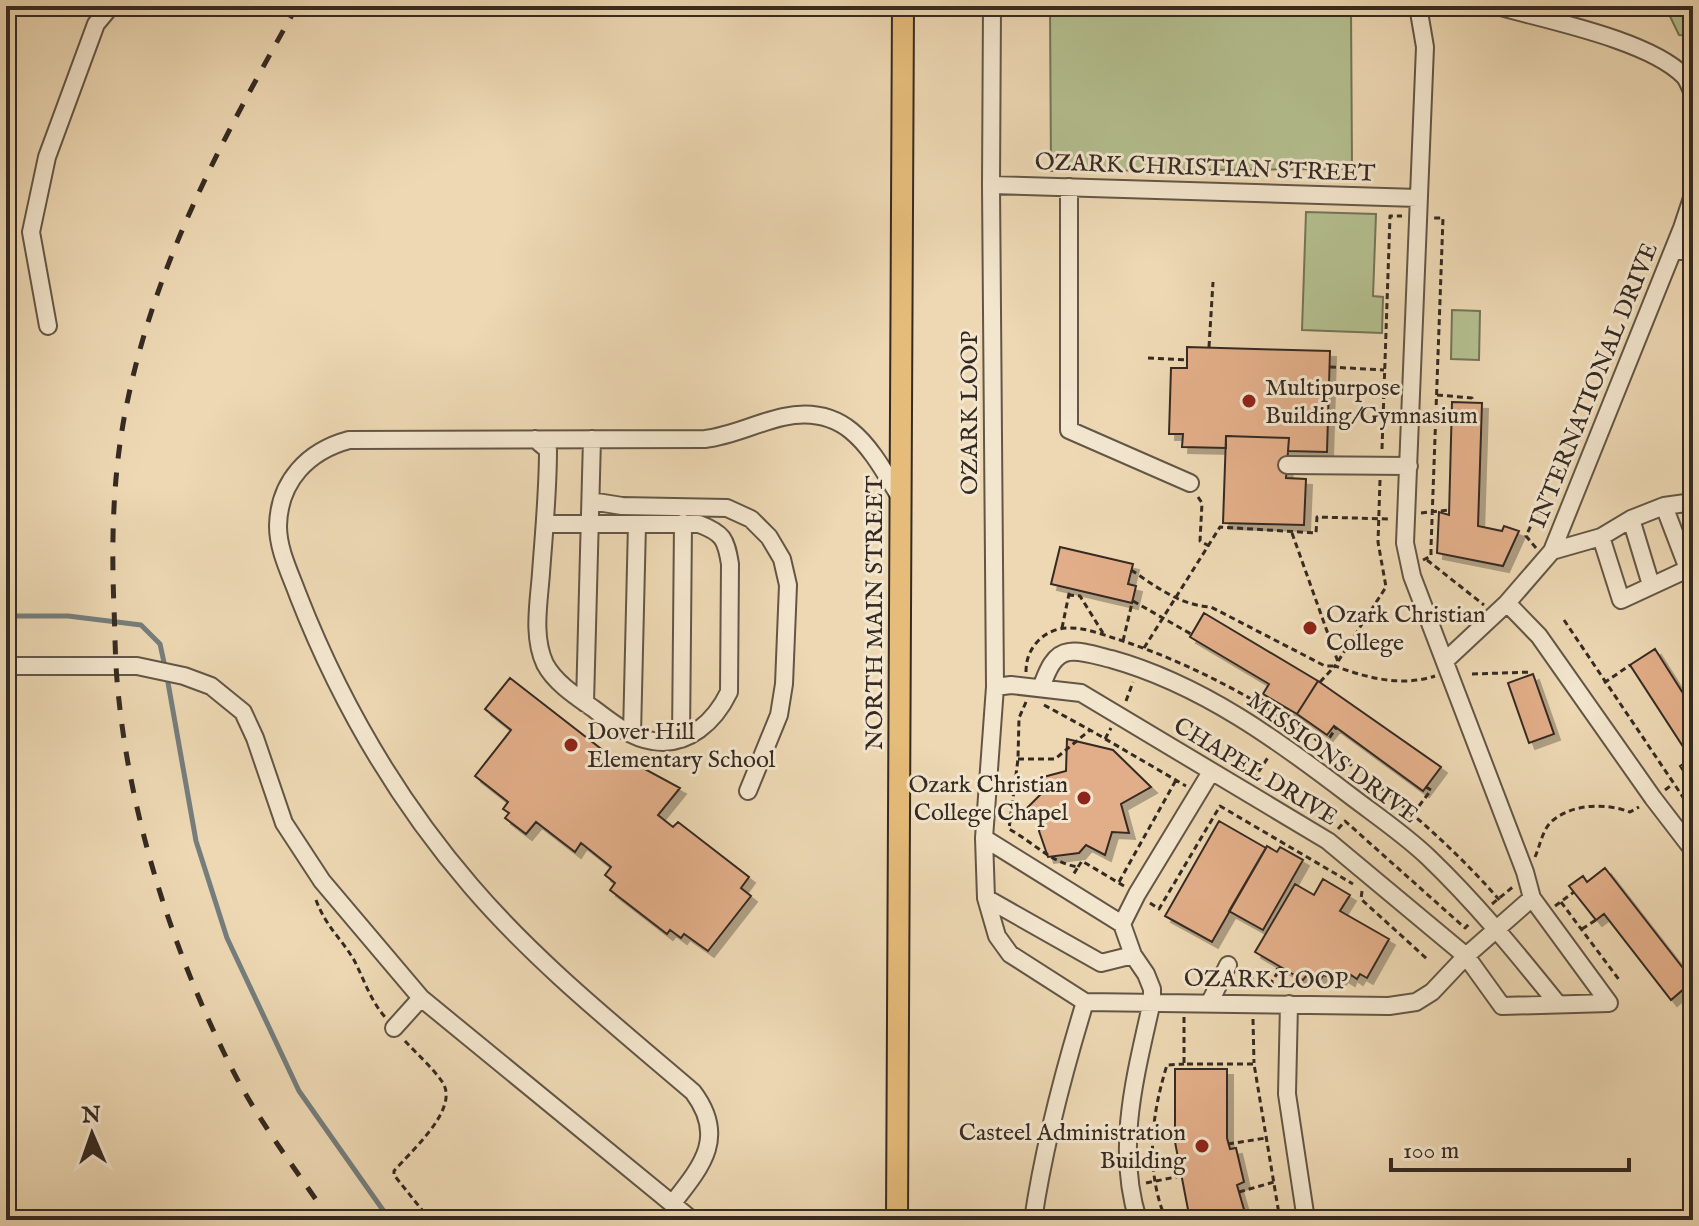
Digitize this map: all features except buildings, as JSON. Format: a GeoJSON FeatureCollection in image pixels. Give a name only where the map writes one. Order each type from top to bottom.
{"type":"FeatureCollection","features":[{"type":"Feature","properties":{"kind":"main road","name":"NORTH MAIN STREET"},"geometry":{"type":"LineString","coordinates":[[897,1220],[903,6]]}},
{"type":"Feature","properties":{"kind":"street"},"geometry":{"type":"LineString","coordinates":[[48,326],[31,232],[47,157],[96,24],[111,6]]}},
{"type":"Feature","properties":{"kind":"street","name":"OZARK LOOP"},"geometry":{"type":"LineString","coordinates":[[992,6],[995,687],[984,838],[986,898],[997,936],[1010,954],[1085,1002],[1389,1006],[1416,1002],[1432,992],[1466,956],[1532,898]]}},
{"type":"Feature","properties":{"kind":"street"},"geometry":{"type":"LineString","coordinates":[[1418,6],[1425,47],[1405,543],[1412,576],[1525,872],[1532,898],[1609,1003],[1557,1003]]}},
{"type":"Feature","properties":{"kind":"street"},"geometry":{"type":"LineString","coordinates":[[1497,6],[1616,40],[1655,56],[1684,77],[1693,93]]}},
{"type":"Feature","properties":{"kind":"street","name":"OZARK CHRISTIAN STREET"},"geometry":{"type":"LineString","coordinates":[[991,185],[1418,198]]}},
{"type":"Feature","properties":{"kind":"street"},"geometry":{"type":"LineString","coordinates":[[1069,187],[1069,430],[1190,483]]}},
{"type":"Feature","properties":{"kind":"street","name":"INTERNATIONAL DRIVE"},"geometry":{"type":"LineString","coordinates":[[1445,661],[1507,603],[1545,550],[1673,251],[1693,195]]}},
{"type":"Feature","properties":{"kind":"street"},"geometry":{"type":"LineString","coordinates":[[1673,251],[1693,251]]}},
{"type":"Feature","properties":{"kind":"street"},"geometry":{"type":"LineString","coordinates":[[672,1204],[700,1168],[707,1150],[709,1122],[700,1102],[693,1092],[554,973],[526,945],[470,885],[416,816],[381,763],[319,648],[286,564],[279,535],[280,510],[288,484],[307,459],[334,444],[358,439],[705,439],[801,414],[820,416],[849,427],[860,437],[900,497]]}},
{"type":"Feature","properties":{"kind":"street"},"geometry":{"type":"LineString","coordinates":[[535,439],[548,450],[538,621],[540,651],[547,667],[565,688],[632,734],[662,743],[681,739],[705,727],[720,711],[729,692],[730,564],[727,543],[716,530],[699,524],[545,524]]}},
{"type":"Feature","properties":{"kind":"street"},"geometry":{"type":"LineString","coordinates":[[585,703],[592,439]]}},
{"type":"Feature","properties":{"kind":"street"},"geometry":{"type":"LineString","coordinates":[[1287,465],[1409,466]]}},
{"type":"Feature","properties":{"kind":"street"},"geometry":{"type":"LineString","coordinates":[[591,501],[622,506],[727,508],[751,519],[769,537],[782,559],[788,585],[784,684],[779,715],[748,791]]}},
{"type":"Feature","properties":{"kind":"street"},"geometry":{"type":"LineString","coordinates":[[1545,550],[1601,537],[1631,519],[1664,506],[1693,502]]}},
{"type":"Feature","properties":{"kind":"street"},"geometry":{"type":"LineString","coordinates":[[1601,537],[1621,600],[1688,569],[1664,506]]}},
{"type":"Feature","properties":{"kind":"street"},"geometry":{"type":"LineString","coordinates":[[1631,519],[1651,585]]}},
{"type":"Feature","properties":{"kind":"street"},"geometry":{"type":"LineString","coordinates":[[681,739],[683,523]]}},
{"type":"Feature","properties":{"kind":"street"},"geometry":{"type":"LineString","coordinates":[[632,734],[637,524]]}},
{"type":"Feature","properties":{"kind":"street"},"geometry":{"type":"LineString","coordinates":[[1507,603],[1539,636],[1693,850]]}},
{"type":"Feature","properties":{"kind":"street","name":"MISSIONS DRIVE"},"geometry":{"type":"LineString","coordinates":[[1040,695],[1048,669],[1056,658],[1068,652],[1137,667],[1227,710],[1279,741],[1427,855],[1497,929],[1557,1003]]}},
{"type":"Feature","properties":{"kind":"street"},"geometry":{"type":"LineString","coordinates":[[6,666],[137,666],[184,676],[211,686],[243,712],[284,823],[322,881],[421,998],[692,1220]]}},
{"type":"Feature","properties":{"kind":"street","name":"CHAPEL DRIVE"},"geometry":{"type":"LineString","coordinates":[[995,687],[1040,695],[1081,693],[1328,841],[1466,956],[1502,1006],[1557,1003]]}},
{"type":"Feature","properties":{"kind":"street"},"geometry":{"type":"LineString","coordinates":[[1122,924],[1211,772]]}},
{"type":"Feature","properties":{"kind":"street"},"geometry":{"type":"LineString","coordinates":[[984,838],[1122,924],[1133,955],[1146,974],[1152,989],[1152,1001],[1127,1127],[1130,1186],[1138,1220]]}},
{"type":"Feature","properties":{"kind":"street"},"geometry":{"type":"LineString","coordinates":[[986,898],[1101,963],[1133,955]]}},
{"type":"Feature","properties":{"kind":"street"},"geometry":{"type":"LineString","coordinates":[[1210,1002],[1228,965]]}},
{"type":"Feature","properties":{"kind":"street"},"geometry":{"type":"LineString","coordinates":[[394,1028],[421,998]]}},
{"type":"Feature","properties":{"kind":"street"},"geometry":{"type":"LineString","coordinates":[[1033,1220],[1046,1143],[1085,1002]]}},
{"type":"Feature","properties":{"kind":"street"},"geometry":{"type":"LineString","coordinates":[[1282,1004],[1287,1094],[1306,1220]]}},
{"type":"Feature","properties":{"kind":"path"},"geometry":{"type":"LineString","coordinates":[[1320,682],[1336,664],[1386,587],[1378,542],[1390,216],[1443,218],[1431,556],[1420,562]]}},
{"type":"Feature","properties":{"kind":"path"},"geometry":{"type":"LineString","coordinates":[[1209,347],[1213,282]]}},
{"type":"Feature","properties":{"kind":"path"},"geometry":{"type":"LineString","coordinates":[[1148,358],[1187,360]]}},
{"type":"Feature","properties":{"kind":"path"},"geometry":{"type":"LineString","coordinates":[[1330,367],[1384,370]]}},
{"type":"Feature","properties":{"kind":"path"},"geometry":{"type":"LineString","coordinates":[[1437,395],[1472,398],[1472,402]]}},
{"type":"Feature","properties":{"kind":"path"},"geometry":{"type":"LineString","coordinates":[[1190,483],[1202,503],[1200,541],[1209,546]]}},
{"type":"Feature","properties":{"kind":"path"},"geometry":{"type":"LineString","coordinates":[[1540,506],[1526,536],[1545,550]]}},
{"type":"Feature","properties":{"kind":"path"},"geometry":{"type":"LineString","coordinates":[[1433,510],[1449,510]]}},
{"type":"Feature","properties":{"kind":"path"},"geometry":{"type":"LineString","coordinates":[[1105,739],[1129,696],[1144,648],[1220,527],[1316,533],[1317,517],[1379,519]]}},
{"type":"Feature","properties":{"kind":"path"},"geometry":{"type":"LineString","coordinates":[[1291,532],[1336,664]]}},
{"type":"Feature","properties":{"kind":"path"},"geometry":{"type":"LineString","coordinates":[[1431,547],[1438,547]]}},
{"type":"Feature","properties":{"kind":"path"},"geometry":{"type":"LineString","coordinates":[[1425,559],[1488,605]]}},
{"type":"Feature","properties":{"kind":"path"},"geometry":{"type":"LineString","coordinates":[[1131,570],[1174,598],[1192,606],[1211,607],[1325,666],[1336,664],[1366,677],[1385,680],[1424,680],[1435,676]]}},
{"type":"Feature","properties":{"kind":"path"},"geometry":{"type":"LineString","coordinates":[[1062,628],[1070,589]]}},
{"type":"Feature","properties":{"kind":"path"},"geometry":{"type":"LineString","coordinates":[[1068,595],[1080,596],[1104,635]]}},
{"type":"Feature","properties":{"kind":"path"},"geometry":{"type":"LineString","coordinates":[[1123,641],[1132,602],[1191,634]]}},
{"type":"Feature","properties":{"kind":"path"},"geometry":{"type":"LineString","coordinates":[[1564,620],[1692,811]]}},
{"type":"Feature","properties":{"kind":"path"},"geometry":{"type":"LineString","coordinates":[[1604,683],[1630,665]]}},
{"type":"Feature","properties":{"kind":"path"},"geometry":{"type":"LineString","coordinates":[[1472,674],[1532,672]]}},
{"type":"Feature","properties":{"kind":"path"},"geometry":{"type":"LineString","coordinates":[[1040,695],[1090,730],[1362,890],[1361,899],[1427,959]]}},
{"type":"Feature","properties":{"kind":"path"},"geometry":{"type":"LineString","coordinates":[[1260,704],[1266,695]]}},
{"type":"Feature","properties":{"kind":"path"},"geometry":{"type":"LineString","coordinates":[[1273,712],[1291,710]]}},
{"type":"Feature","properties":{"kind":"path"},"geometry":{"type":"LineString","coordinates":[[1230,813],[1297,714]]}},
{"type":"Feature","properties":{"kind":"path"},"geometry":{"type":"LineString","coordinates":[[1291,724],[1413,814],[1500,901],[1465,928],[1345,821],[1328,841]]}},
{"type":"Feature","properties":{"kind":"path"},"geometry":{"type":"LineString","coordinates":[[1324,746],[1336,728]]}},
{"type":"Feature","properties":{"kind":"path"},"geometry":{"type":"LineString","coordinates":[[1018,759],[1055,759],[1090,730]]}},
{"type":"Feature","properties":{"kind":"path"},"geometry":{"type":"LineString","coordinates":[[1113,750],[1117,746]]}},
{"type":"Feature","properties":{"kind":"path"},"geometry":{"type":"LineString","coordinates":[[1119,882],[1176,780]]}},
{"type":"Feature","properties":{"kind":"path"},"geometry":{"type":"LineString","coordinates":[[1533,861],[1551,822],[1592,806],[1612,806],[1630,812],[1673,784]]}},
{"type":"Feature","properties":{"kind":"path"},"geometry":{"type":"LineString","coordinates":[[1413,814],[1431,790],[1426,787]]}},
{"type":"Feature","properties":{"kind":"path"},"geometry":{"type":"LineString","coordinates":[[1064,888],[1082,861],[1159,909],[1220,806]]}},
{"type":"Feature","properties":{"kind":"path"},"geometry":{"type":"LineString","coordinates":[[1009,829],[1062,864],[1078,867]]}},
{"type":"Feature","properties":{"kind":"path"},"geometry":{"type":"LineString","coordinates":[[1574,892],[1561,902],[1620,981]]}},
{"type":"Feature","properties":{"kind":"path"},"geometry":{"type":"LineString","coordinates":[[315,896],[324,921],[353,959],[380,1011],[444,1084],[447,1096],[444,1108],[423,1140],[394,1171],[430,1220]]}},
{"type":"Feature","properties":{"kind":"path"},"geometry":{"type":"LineString","coordinates":[[1581,929],[1596,920]]}},
{"type":"Feature","properties":{"kind":"path"},"geometry":{"type":"LineString","coordinates":[[1237,982],[1281,968],[1272,981],[1282,1004]]}},
{"type":"Feature","properties":{"kind":"path"},"geometry":{"type":"LineString","coordinates":[[1184,1001],[1184,1064]]}},
{"type":"Feature","properties":{"kind":"path"},"geometry":{"type":"LineString","coordinates":[[1253,1003],[1254,1064],[1280,1220]]}},
{"type":"Feature","properties":{"kind":"path"},"geometry":{"type":"LineString","coordinates":[[1166,1220],[1155,1181],[1152,1143],[1157,1095],[1167,1065],[1254,1064]]}},
{"type":"Feature","properties":{"kind":"path"},"geometry":{"type":"LineString","coordinates":[[1228,1144],[1266,1138]]}},
{"type":"Feature","properties":{"kind":"path"},"geometry":{"type":"LineString","coordinates":[[1130,1186],[1181,1176]]}},
{"type":"Feature","properties":{"kind":"path"},"geometry":{"type":"LineString","coordinates":[[1239,1192],[1274,1182]]}},
{"type":"Feature","properties":{"kind":"green space"},"geometry":{"type":"Polygon","coordinates":[[[1050,6],[1351,6],[1352,169],[1051,171],[1050,6]]]}},
{"type":"Feature","properties":{"kind":"green space"},"geometry":{"type":"Polygon","coordinates":[[[1665,6],[1693,6],[1693,36],[1679,35],[1665,6]]]}},
{"type":"Feature","properties":{"kind":"green space"},"geometry":{"type":"Polygon","coordinates":[[[1306,212],[1376,214],[1373,296],[1383,297],[1382,333],[1302,330],[1306,212]]]}},
{"type":"Feature","properties":{"kind":"green space"},"geometry":{"type":"Polygon","coordinates":[[[1452,310],[1480,311],[1479,360],[1451,359],[1452,310]]]}},
{"type":"Feature","properties":{"kind":"waterway"},"geometry":{"type":"LineString","coordinates":[[6,616],[68,616],[141,625],[160,644],[165,667]]}},
{"type":"Feature","properties":{"kind":"waterway"},"geometry":{"type":"LineString","coordinates":[[167,677],[196,841],[227,938],[299,1091],[390,1220]]}},
{"type":"Feature","properties":{"kind":"railway"},"geometry":{"type":"LineString","coordinates":[[297,6],[221,146],[158,292],[142,342],[119,447],[114,501],[113,581],[116,671],[131,778],[170,924],[207,1016],[239,1082],[330,1220]]}},
{"type":"Feature","properties":{"kind":"place","name":"Multipurpose Building/Gymnasium"},"geometry":{"type":"Point","coordinates":[1249,401]}},
{"type":"Feature","properties":{"kind":"place","name":"Ozark Christian College"},"geometry":{"type":"Point","coordinates":[1310,628]}},
{"type":"Feature","properties":{"kind":"place","name":"Dover Hill Elementary School"},"geometry":{"type":"Point","coordinates":[571,745]}},
{"type":"Feature","properties":{"kind":"place","name":"Ozark Christian College Chapel"},"geometry":{"type":"Point","coordinates":[1084,798]}},
{"type":"Feature","properties":{"kind":"place","name":"Casteel Administration Building"},"geometry":{"type":"Point","coordinates":[1202,1146]}}]}
